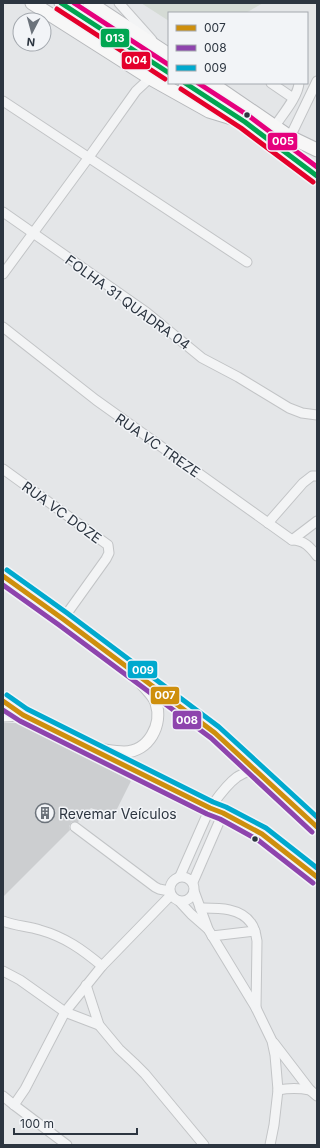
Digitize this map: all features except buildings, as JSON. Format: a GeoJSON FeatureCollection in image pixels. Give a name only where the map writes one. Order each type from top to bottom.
{"type":"FeatureCollection","features":[{"type":"Feature","properties":{"kind":"highway"},"geometry":{"type":"LineString","coordinates":[[32,3],[145,75],[209,111],[245,122]]}},
{"type":"Feature","properties":{"kind":"highway"},"geometry":{"type":"LineString","coordinates":[[61,3],[168,72]]}},
{"type":"Feature","properties":{"kind":"highway"},"geometry":{"type":"LineString","coordinates":[[90,3],[164,51]]}},
{"type":"Feature","properties":{"kind":"highway"},"geometry":{"type":"LineString","coordinates":[[187,84],[245,122],[317,176]]}},
{"type":"Feature","properties":{"kind":"highway"},"geometry":{"type":"LineString","coordinates":[[212,84],[290,136],[317,150]]}},
{"type":"Feature","properties":{"kind":"main road"},"geometry":{"type":"LineString","coordinates":[[3,576],[215,733],[317,827]]}},
{"type":"Feature","properties":{"kind":"main road"},"geometry":{"type":"LineString","coordinates":[[86,747],[125,752],[145,745],[154,733],[158,722],[156,701],[132,671]]}},
{"type":"Feature","properties":{"kind":"main road"},"geometry":{"type":"LineString","coordinates":[[3,701],[23,715],[210,808],[223,813],[262,834],[317,877]]}},
{"type":"Feature","properties":{"kind":"main road"},"geometry":{"type":"LineString","coordinates":[[3,716],[23,715]]}},
{"type":"Feature","properties":{"kind":"street"},"geometry":{"type":"LineString","coordinates":[[120,3],[164,51]]}},
{"type":"Feature","properties":{"kind":"street"},"geometry":{"type":"LineString","coordinates":[[3,274],[89,157],[136,91],[145,75]]}},
{"type":"Feature","properties":{"kind":"street"},"geometry":{"type":"LineString","coordinates":[[290,136],[317,81]]}},
{"type":"Feature","properties":{"kind":"street"},"geometry":{"type":"LineString","coordinates":[[272,84],[293,98]]}},
{"type":"Feature","properties":{"kind":"street"},"geometry":{"type":"LineString","coordinates":[[275,126],[293,98],[299,86],[298,84]]}},
{"type":"Feature","properties":{"kind":"street"},"geometry":{"type":"LineString","coordinates":[[3,101],[247,262]]}},
{"type":"Feature","properties":{"kind":"street","name":"FOLHA 31 QUADRA 04"},"geometry":{"type":"LineString","coordinates":[[3,212],[146,312],[202,358],[238,377],[289,408],[302,413],[317,415]]}},
{"type":"Feature","properties":{"kind":"street","name":"RUA VC TREZE"},"geometry":{"type":"LineString","coordinates":[[3,327],[96,400],[292,540],[300,540],[303,542],[317,556]]}},
{"type":"Feature","properties":{"kind":"street","name":"RUA VC DOZE"},"geometry":{"type":"LineString","coordinates":[[3,468],[108,546],[106,560],[63,619]]}},
{"type":"Feature","properties":{"kind":"street"},"geometry":{"type":"LineString","coordinates":[[268,523],[302,483],[312,476],[317,476]]}},
{"type":"Feature","properties":{"kind":"street"},"geometry":{"type":"LineString","coordinates":[[292,540],[317,521]]}},
{"type":"Feature","properties":{"kind":"street"},"geometry":{"type":"LineString","coordinates":[[180,876],[210,808],[226,787],[238,777],[254,768]]}},
{"type":"Feature","properties":{"kind":"street"},"geometry":{"type":"LineString","coordinates":[[223,813],[193,882],[194,891],[210,932],[256,1008],[272,1041],[314,1093]]}},
{"type":"Feature","properties":{"kind":"street"},"geometry":{"type":"LineString","coordinates":[[75,827],[155,887],[184,901],[192,896],[194,891]]}},
{"type":"Feature","properties":{"kind":"street"},"geometry":{"type":"LineString","coordinates":[[193,882],[185,876],[180,876],[175,878],[170,886],[173,895],[210,932],[255,930]]}},
{"type":"Feature","properties":{"kind":"street"},"geometry":{"type":"LineString","coordinates":[[14,1105],[25,1088],[64,1012],[102,966],[173,895]]}},
{"type":"Feature","properties":{"kind":"street"},"geometry":{"type":"LineString","coordinates":[[200,908],[216,908],[236,911],[245,917],[255,930],[256,1008]]}},
{"type":"Feature","properties":{"kind":"street"},"geometry":{"type":"LineString","coordinates":[[3,921],[55,935],[80,948],[102,966]]}},
{"type":"Feature","properties":{"kind":"street"},"geometry":{"type":"LineString","coordinates":[[3,971],[20,980],[64,1012],[99,1025]]}},
{"type":"Feature","properties":{"kind":"street"},"geometry":{"type":"LineString","coordinates":[[86,985],[99,1025],[119,1049],[145,1074],[204,1145]]}},
{"type":"Feature","properties":{"kind":"street"},"geometry":{"type":"LineString","coordinates":[[270,1145],[278,1090],[275,1055],[272,1041]]}},
{"type":"Feature","properties":{"kind":"street"},"geometry":{"type":"LineString","coordinates":[[278,1090],[299,1088],[314,1093]]}},
{"type":"Feature","properties":{"kind":"street"},"geometry":{"type":"LineString","coordinates":[[3,1096],[67,1145]]}},
{"type":"Feature","properties":{"kind":"shaded area"},"geometry":{"type":"Polygon","coordinates":[[[141,3],[263,3],[248,12],[168,12],[168,20],[141,3]]]}},
{"type":"Feature","properties":{"kind":"transit line","name":"013"},"geometry":{"type":"LineString","coordinates":[[61,3],[168,72]]}},
{"type":"Feature","properties":{"kind":"transit line","name":"005"},"geometry":{"type":"LineString","coordinates":[[74,3],[168,64]]}},
{"type":"Feature","properties":{"kind":"transit line","name":"004"},"geometry":{"type":"LineString","coordinates":[[57,9],[165,79]]}},
{"type":"Feature","properties":{"kind":"transit line","name":"013"},"geometry":{"type":"LineString","coordinates":[[187,84],[245,122],[317,176]]}},
{"type":"Feature","properties":{"kind":"transit line","name":"005"},"geometry":{"type":"LineString","coordinates":[[200,84],[249,116],[317,167]]}},
{"type":"Feature","properties":{"kind":"transit line","name":"004"},"geometry":{"type":"LineString","coordinates":[[181,89],[241,128],[313,182]]}},
{"type":"Feature","properties":{"kind":"transit line","name":"009"},"geometry":{"type":"LineString","coordinates":[[7,570],[219,727],[317,817]]}},
{"type":"Feature","properties":{"kind":"transit line","name":"007"},"geometry":{"type":"LineString","coordinates":[[3,576],[215,733],[317,827]]}},
{"type":"Feature","properties":{"kind":"transit line","name":"008"},"geometry":{"type":"LineString","coordinates":[[3,585],[211,738],[312,832]]}},
{"type":"Feature","properties":{"kind":"transit line","name":"009"},"geometry":{"type":"LineString","coordinates":[[7,695],[27,709],[266,828],[317,868]]}},
{"type":"Feature","properties":{"kind":"transit line","name":"007"},"geometry":{"type":"LineString","coordinates":[[3,701],[23,715],[210,808],[223,813],[262,834],[317,877]]}},
{"type":"Feature","properties":{"kind":"transit line","name":"008"},"geometry":{"type":"LineString","coordinates":[[3,710],[20,721],[207,814],[220,819],[258,840],[313,883]]}},
{"type":"Feature","properties":{"kind":"place","name":"Revemar Veículos"},"geometry":{"type":"Point","coordinates":[45,813]}}]}
